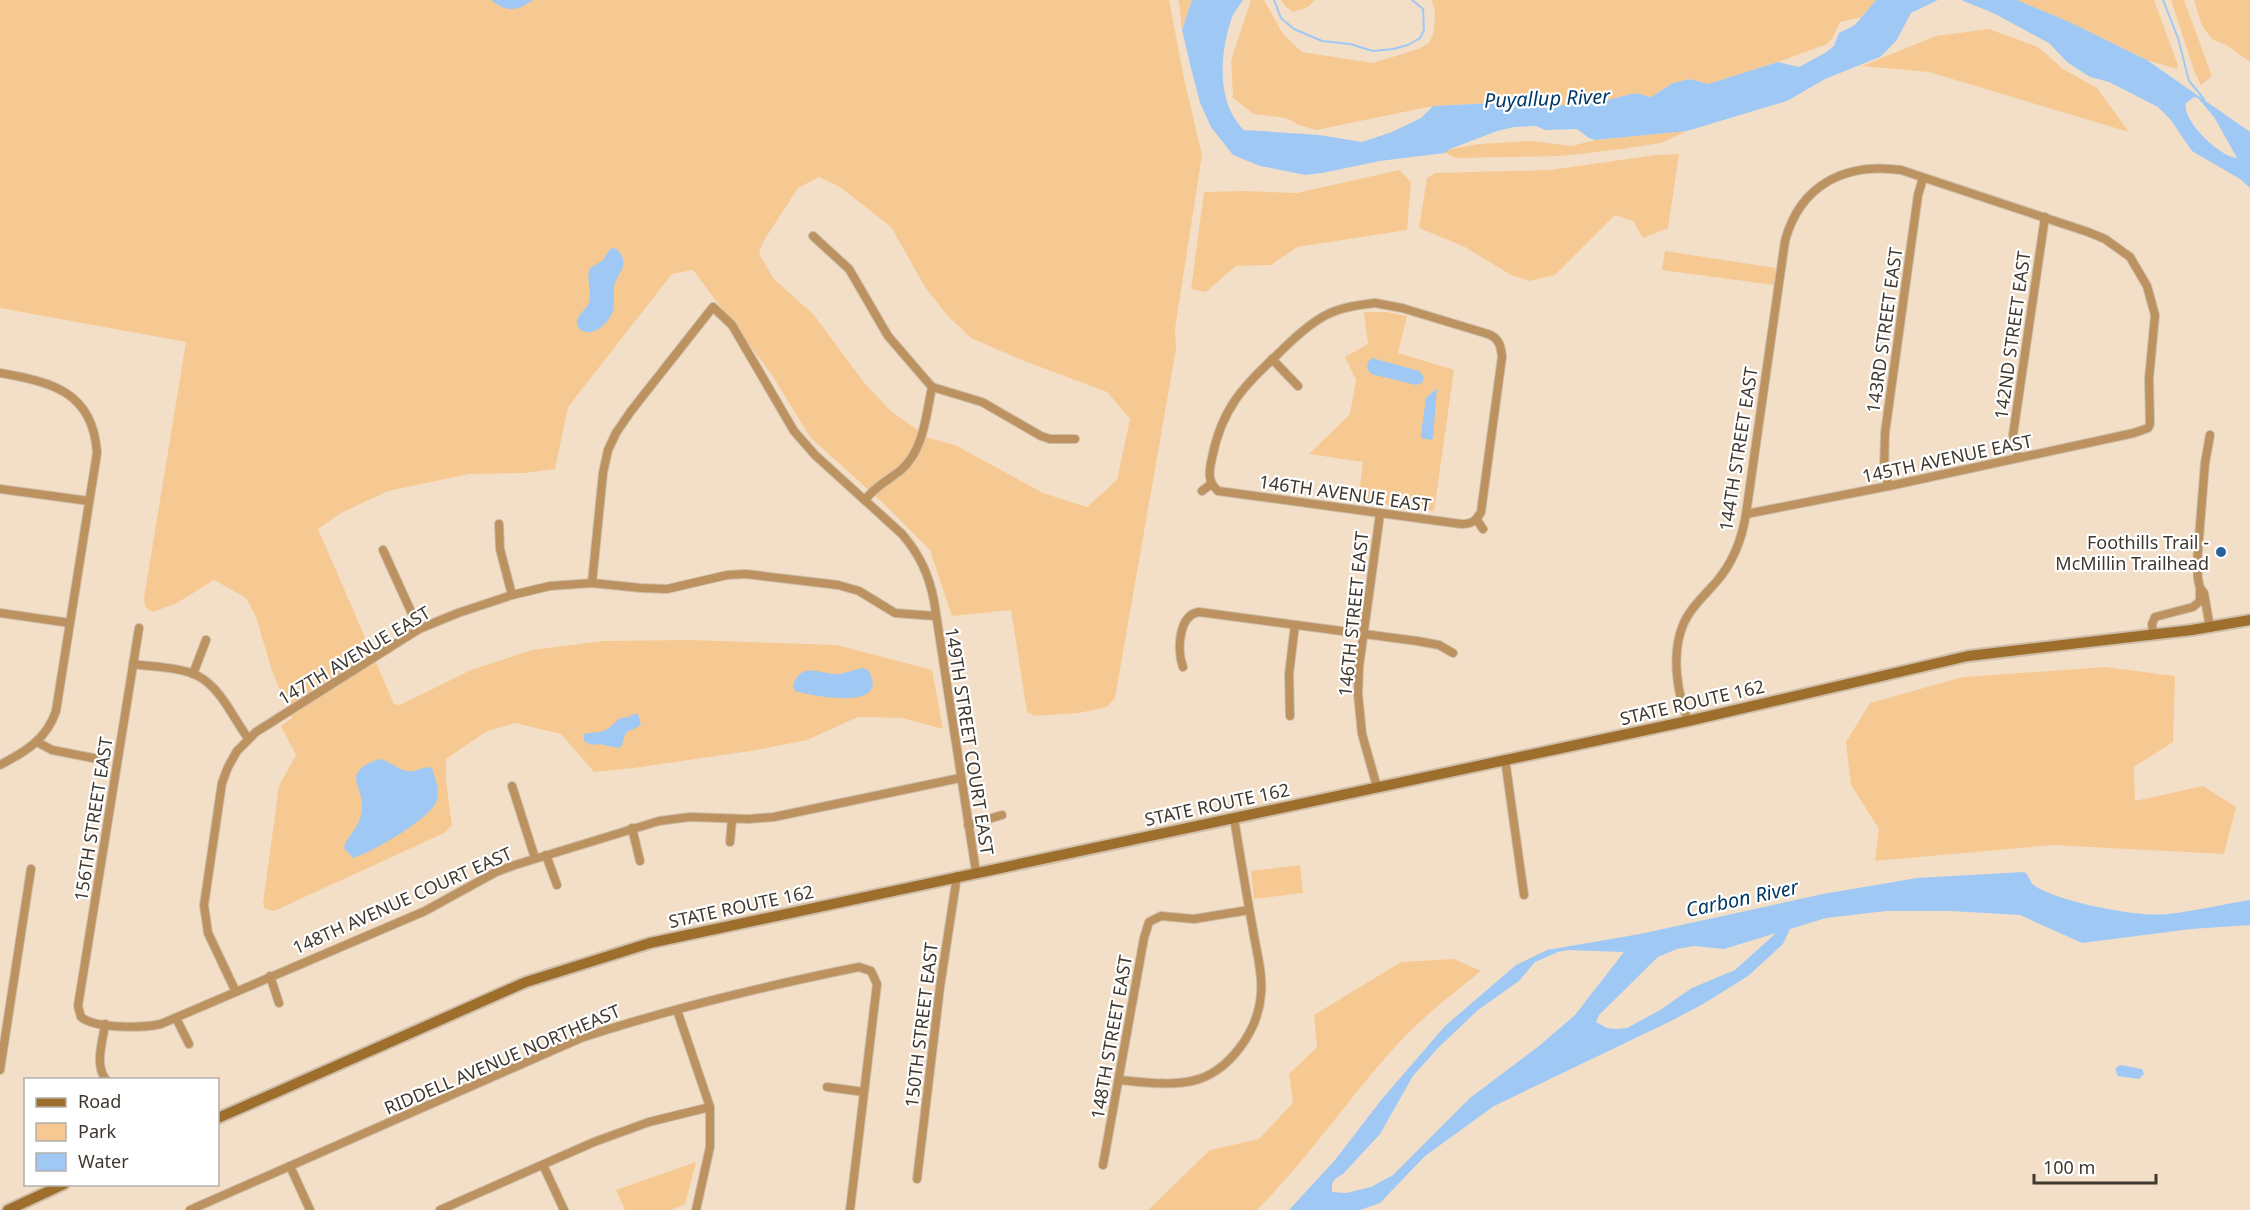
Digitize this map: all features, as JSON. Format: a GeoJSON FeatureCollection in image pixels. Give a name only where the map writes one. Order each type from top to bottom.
{"type":"FeatureCollection","features":[{"type":"Feature","properties":{"kind":"main road","name":"STATE ROUTE 162"},"geometry":{"type":"LineString","coordinates":[[219,1118],[526,982],[650,943],[1688,721],[1968,656],[2210,628],[2250,621]]}},
{"type":"Feature","properties":{"kind":"main road"},"geometry":{"type":"LineString","coordinates":[[8,1210],[62,1186]]}},
{"type":"Feature","properties":{"kind":"street","name":"144TH STREET EAST"},"geometry":{"type":"LineString","coordinates":[[1688,721],[1679,686],[1677,651],[1680,637],[1689,613],[1717,580],[1739,544],[1746,514],[1785,241],[1794,216],[1817,188],[1862,168],[1901,170],[2105,239],[2130,257],[2151,295],[2155,315],[2149,379],[2150,424]]}},
{"type":"Feature","properties":{"kind":"street","name":"143RD STREET EAST"},"geometry":{"type":"LineString","coordinates":[[1889,486],[1884,471],[1885,433],[1918,195],[1923,178]]}},
{"type":"Feature","properties":{"kind":"street","name":"142ND STREET EAST"},"geometry":{"type":"LineString","coordinates":[[2018,457],[2013,435],[2045,217]]}},
{"type":"Feature","properties":{"kind":"street"},"geometry":{"type":"LineString","coordinates":[[813,236],[849,268],[888,336],[932,387],[982,402],[1041,436],[1050,439],[1075,439]]}},
{"type":"Feature","properties":{"kind":"street"},"geometry":{"type":"LineString","coordinates":[[1202,491],[1211,484],[1209,476],[1214,447],[1228,410],[1248,381],[1298,334],[1336,310],[1375,303],[1412,311],[1488,334],[1503,341],[1481,512],[1477,520],[1483,529]]}},
{"type":"Feature","properties":{"kind":"street"},"geometry":{"type":"LineString","coordinates":[[591,583],[603,473],[608,450],[616,432],[631,411],[713,307],[723,314],[742,340],[794,431],[827,468],[865,500],[913,547],[928,573],[935,616]]}},
{"type":"Feature","properties":{"kind":"street"},"geometry":{"type":"LineString","coordinates":[[1272,359],[1298,386]]}},
{"type":"Feature","properties":{"kind":"street"},"geometry":{"type":"LineString","coordinates":[[0,373],[44,381],[60,389],[75,401],[88,419],[97,453],[56,711],[47,731],[37,742],[0,765]]}},
{"type":"Feature","properties":{"kind":"street"},"geometry":{"type":"LineString","coordinates":[[865,500],[876,487],[910,461],[920,440],[932,387]]}},
{"type":"Feature","properties":{"kind":"street","name":"145TH AVENUE EAST"},"geometry":{"type":"LineString","coordinates":[[1746,514],[1889,486],[2134,433],[2148,428],[2150,424]]}},
{"type":"Feature","properties":{"kind":"street"},"geometry":{"type":"LineString","coordinates":[[2153,634],[2152,624],[2155,616],[2193,608],[2200,601],[2197,550],[2210,435]]}},
{"type":"Feature","properties":{"kind":"street","name":"146TH AVENUE EAST"},"geometry":{"type":"LineString","coordinates":[[1211,484],[1222,493],[1461,524],[1477,520]]}},
{"type":"Feature","properties":{"kind":"street"},"geometry":{"type":"LineString","coordinates":[[0,489],[89,501]]}},
{"type":"Feature","properties":{"kind":"street","name":"146TH STREET EAST"},"geometry":{"type":"LineString","coordinates":[[1377,787],[1362,734],[1358,682],[1380,514]]}},
{"type":"Feature","properties":{"kind":"street"},"geometry":{"type":"LineString","coordinates":[[499,524],[500,549],[512,595]]}},
{"type":"Feature","properties":{"kind":"street"},"geometry":{"type":"LineString","coordinates":[[384,550],[419,629]]}},
{"type":"Feature","properties":{"kind":"street","name":"147TH AVENUE EAST"},"geometry":{"type":"LineString","coordinates":[[248,738],[419,629],[512,595],[550,586],[591,583],[667,589],[727,575],[753,575],[838,585],[859,591],[895,613],[935,616]]}},
{"type":"Feature","properties":{"kind":"street"},"geometry":{"type":"LineString","coordinates":[[2200,588],[2204,593],[2210,628]]}},
{"type":"Feature","properties":{"kind":"street"},"geometry":{"type":"LineString","coordinates":[[1183,667],[1180,654],[1183,628],[1189,617],[1199,612],[1439,645],[1454,653]]}},
{"type":"Feature","properties":{"kind":"street"},"geometry":{"type":"LineString","coordinates":[[0,614],[70,623]]}},
{"type":"Feature","properties":{"kind":"street","name":"149TH STREET COURT EAST"},"geometry":{"type":"LineString","coordinates":[[935,616],[976,872]]}},
{"type":"Feature","properties":{"kind":"street"},"geometry":{"type":"LineString","coordinates":[[1290,716],[1290,674],[1295,625]]}},
{"type":"Feature","properties":{"kind":"street","name":"156TH STREET EAST"},"geometry":{"type":"LineString","coordinates":[[79,1014],[78,1006],[116,760],[139,628]]}},
{"type":"Feature","properties":{"kind":"street"},"geometry":{"type":"LineString","coordinates":[[193,674],[206,640]]}},
{"type":"Feature","properties":{"kind":"street"},"geometry":{"type":"LineString","coordinates":[[133,664],[193,674],[203,679],[248,738],[232,759],[222,783],[204,905],[208,933],[235,990]]}},
{"type":"Feature","properties":{"kind":"street"},"geometry":{"type":"LineString","coordinates":[[37,742],[52,750],[98,759]]}},
{"type":"Feature","properties":{"kind":"street"},"geometry":{"type":"LineString","coordinates":[[1505,759],[1524,895]]}},
{"type":"Feature","properties":{"kind":"street","name":"148TH AVENUE COURT EAST"},"geometry":{"type":"LineString","coordinates":[[79,1014],[84,1020],[105,1024],[141,1028],[161,1024],[235,990],[425,910],[496,872],[632,828],[677,818],[761,819],[782,816],[960,778]]}},
{"type":"Feature","properties":{"kind":"street"},"geometry":{"type":"LineString","coordinates":[[512,786],[535,858]]}},
{"type":"Feature","properties":{"kind":"street"},"geometry":{"type":"LineString","coordinates":[[968,825],[1002,815]]}},
{"type":"Feature","properties":{"kind":"street"},"geometry":{"type":"LineString","coordinates":[[1119,1080],[1169,1084],[1195,1080],[1227,1060],[1251,1030],[1260,1003],[1261,986],[1234,818]]}},
{"type":"Feature","properties":{"kind":"street"},"geometry":{"type":"LineString","coordinates":[[730,842],[732,819]]}},
{"type":"Feature","properties":{"kind":"street"},"geometry":{"type":"LineString","coordinates":[[632,828],[640,861]]}},
{"type":"Feature","properties":{"kind":"street"},"geometry":{"type":"LineString","coordinates":[[546,855],[557,885]]}},
{"type":"Feature","properties":{"kind":"street"},"geometry":{"type":"LineString","coordinates":[[0,1070],[31,869]]}},
{"type":"Feature","properties":{"kind":"street","name":"150TH STREET EAST"},"geometry":{"type":"LineString","coordinates":[[917,1179],[940,987],[957,876]]}},
{"type":"Feature","properties":{"kind":"street","name":"148TH STREET EAST"},"geometry":{"type":"LineString","coordinates":[[1103,1166],[1144,938],[1149,922],[1169,916],[1194,919],[1249,910]]}},
{"type":"Feature","properties":{"kind":"street","name":"RIDDELL AVENUE NORTHEAST"},"geometry":{"type":"LineString","coordinates":[[190,1210],[581,1038],[639,1019],[754,988],[859,967],[872,971],[877,984],[864,1092]]}},
{"type":"Feature","properties":{"kind":"street"},"geometry":{"type":"LineString","coordinates":[[270,976],[279,1004]]}},
{"type":"Feature","properties":{"kind":"street"},"geometry":{"type":"LineString","coordinates":[[0,1006],[10,1008]]}},
{"type":"Feature","properties":{"kind":"street"},"geometry":{"type":"LineString","coordinates":[[677,1010],[710,1107],[710,1147],[696,1210]]}},
{"type":"Feature","properties":{"kind":"street"},"geometry":{"type":"LineString","coordinates":[[176,1018],[189,1044]]}},
{"type":"Feature","properties":{"kind":"street"},"geometry":{"type":"LineString","coordinates":[[105,1024],[100,1064],[105,1078]]}},
{"type":"Feature","properties":{"kind":"street"},"geometry":{"type":"LineString","coordinates":[[827,1087],[864,1092],[850,1210]]}},
{"type":"Feature","properties":{"kind":"street"},"geometry":{"type":"LineString","coordinates":[[442,1209],[594,1142],[649,1122],[710,1107]]}},
{"type":"Feature","properties":{"kind":"street"},"geometry":{"type":"LineString","coordinates":[[543,1165],[564,1210]]}},
{"type":"Feature","properties":{"kind":"street"},"geometry":{"type":"LineString","coordinates":[[290,1166],[310,1210]]}},
{"type":"Feature","properties":{"kind":"green space"},"geometry":{"type":"Polygon","coordinates":[[[0,0],[1169,0],[1202,155],[1175,329],[1176,349],[1115,698],[1107,707],[1079,713],[1035,716],[1027,712],[1011,610],[952,616],[930,550],[884,504],[810,437],[772,375],[693,270],[672,274],[568,407],[555,469],[525,473],[469,474],[388,491],[341,513],[318,529],[394,704],[400,705],[471,670],[532,650],[603,641],[689,640],[837,645],[932,670],[943,729],[902,718],[858,717],[807,740],[757,750],[594,772],[561,734],[515,723],[487,731],[446,759],[446,781],[452,825],[444,833],[274,911],[265,909],[263,903],[279,786],[296,755],[281,726],[292,718],[272,671],[256,617],[246,598],[214,580],[177,603],[153,612],[145,607],[144,598],[186,342],[0,308],[0,0]],[[819,177],[798,188],[763,242],[759,254],[774,279],[814,315],[865,384],[892,412],[929,438],[955,445],[1043,493],[1087,507],[1117,480],[1130,419],[1107,392],[1019,359],[971,338],[947,315],[925,287],[891,227],[840,187],[819,177]]]}},
{"type":"Feature","properties":{"kind":"green space"},"geometry":{"type":"Polygon","coordinates":[[[1178,0],[1192,0],[1182,30],[1179,2],[1178,0]]]}},
{"type":"Feature","properties":{"kind":"green space"},"geometry":{"type":"Polygon","coordinates":[[[1251,0],[1264,0],[1283,34],[1302,52],[1373,63],[1418,49],[1429,43],[1434,32],[1435,10],[1431,0],[1876,0],[1861,17],[1840,22],[1827,44],[1708,84],[1690,79],[1673,83],[1651,97],[1635,93],[1596,103],[1551,106],[1493,103],[1433,106],[1316,130],[1286,118],[1254,114],[1233,98],[1231,60],[1251,0]]]}},
{"type":"Feature","properties":{"kind":"green space"},"geometry":{"type":"Polygon","coordinates":[[[1281,0],[1315,0],[1308,7],[1293,12],[1281,0]]]}},
{"type":"Feature","properties":{"kind":"green space"},"geometry":{"type":"Polygon","coordinates":[[[2017,0],[2154,0],[2178,65],[2177,69],[2147,60],[2067,21],[2017,0]]]}},
{"type":"Feature","properties":{"kind":"green space"},"geometry":{"type":"Polygon","coordinates":[[[2171,0],[2184,0],[2212,76],[2201,85],[2195,73],[2171,0]]]}},
{"type":"Feature","properties":{"kind":"green space"},"geometry":{"type":"Polygon","coordinates":[[[2194,0],[2250,0],[2250,62],[2228,46],[2212,39],[2202,26],[2194,0]]]}},
{"type":"Feature","properties":{"kind":"green space"},"geometry":{"type":"Polygon","coordinates":[[[1989,29],[2038,47],[2063,69],[2097,88],[2129,132],[1929,72],[1862,66],[1936,36],[1989,29]]]}},
{"type":"Feature","properties":{"kind":"green space"},"geometry":{"type":"Polygon","coordinates":[[[1687,131],[1661,143],[1561,156],[1456,158],[1445,153],[1450,149],[1480,144],[1532,141],[1572,146],[1595,140],[1687,131]]]}},
{"type":"Feature","properties":{"kind":"green space"},"geometry":{"type":"Polygon","coordinates":[[[1679,154],[1668,228],[1643,238],[1633,221],[1615,215],[1555,275],[1529,281],[1511,275],[1465,247],[1419,228],[1427,178],[1435,173],[1549,170],[1679,154]]]}},
{"type":"Feature","properties":{"kind":"green space"},"geometry":{"type":"Polygon","coordinates":[[[1399,170],[1411,182],[1407,230],[1297,247],[1271,265],[1236,266],[1206,292],[1191,289],[1204,192],[1297,193],[1399,170]]]}},
{"type":"Feature","properties":{"kind":"green space"},"geometry":{"type":"Polygon","coordinates":[[[1665,251],[1776,268],[1774,285],[1662,270],[1665,251]]]}},
{"type":"Feature","properties":{"kind":"green space"},"geometry":{"type":"Polygon","coordinates":[[[1364,312],[1386,312],[1407,316],[1398,353],[1454,370],[1434,511],[1358,501],[1363,462],[1309,454],[1350,414],[1356,380],[1345,357],[1368,344],[1364,312]]]}},
{"type":"Feature","properties":{"kind":"green space"},"geometry":{"type":"Polygon","coordinates":[[[2105,667],[2175,676],[2173,742],[2134,767],[2135,801],[2203,786],[2236,807],[2224,854],[2052,845],[1875,861],[1879,829],[1851,785],[1846,742],[1870,703],[1963,677],[2105,667]]]}},
{"type":"Feature","properties":{"kind":"green space"},"geometry":{"type":"Polygon","coordinates":[[[1300,865],[1303,893],[1254,899],[1251,871],[1300,865]]]}},
{"type":"Feature","properties":{"kind":"green space"},"geometry":{"type":"Polygon","coordinates":[[[1454,959],[1481,971],[1404,1037],[1293,1171],[1257,1210],[1148,1210],[1210,1150],[1259,1139],[1293,1103],[1289,1074],[1317,1047],[1314,1015],[1401,962],[1454,959]]]}},
{"type":"Feature","properties":{"kind":"green space"},"geometry":{"type":"Polygon","coordinates":[[[696,1162],[685,1204],[671,1210],[625,1210],[616,1190],[696,1162]]]}},
{"type":"Feature","properties":{"kind":"water"},"geometry":{"type":"Polygon","coordinates":[[[491,0],[533,0],[517,8],[507,9],[491,0]]]}},
{"type":"Feature","properties":{"kind":"water"},"geometry":{"type":"Polygon","coordinates":[[[1192,0],[1243,0],[1232,17],[1227,33],[1223,78],[1229,106],[1235,119],[1244,130],[1319,135],[1362,142],[1392,132],[1421,118],[1433,106],[1493,103],[1551,106],[1596,103],[1635,93],[1651,97],[1673,83],[1690,79],[1708,84],[1778,62],[1799,67],[1834,46],[1839,33],[1855,25],[1876,0],[1938,0],[1911,13],[1896,41],[1880,57],[1825,79],[1787,101],[1687,131],[1595,140],[1577,129],[1545,130],[1536,126],[1514,127],[1497,131],[1445,153],[1380,161],[1306,175],[1260,166],[1233,155],[1211,127],[1200,103],[1182,30],[1192,0]]]}},
{"type":"Feature","properties":{"kind":"water"},"geometry":{"type":"Polygon","coordinates":[[[1961,0],[2017,0],[2067,21],[2147,60],[2250,132],[2250,188],[2240,179],[2192,151],[2170,119],[2158,107],[2109,82],[2090,77],[2067,62],[2049,43],[1993,13],[1961,0]],[[2194,97],[2186,103],[2189,119],[2212,145],[2237,158],[2214,117],[2198,98],[2194,97]]]}},
{"type":"Feature","properties":{"kind":"water"},"geometry":{"type":"Polygon","coordinates":[[[611,248],[617,249],[624,264],[614,286],[612,314],[607,322],[595,331],[580,330],[577,321],[590,300],[588,277],[590,268],[602,261],[611,248]]]}},
{"type":"Feature","properties":{"kind":"water"},"geometry":{"type":"Polygon","coordinates":[[[1372,358],[1419,371],[1424,377],[1422,383],[1416,385],[1371,374],[1367,368],[1372,358]]]}},
{"type":"Feature","properties":{"kind":"water"},"geometry":{"type":"Polygon","coordinates":[[[1437,388],[1433,438],[1431,440],[1421,438],[1426,398],[1437,388]]]}},
{"type":"Feature","properties":{"kind":"water"},"geometry":{"type":"Polygon","coordinates":[[[863,668],[868,670],[873,683],[870,692],[860,696],[832,698],[817,696],[795,691],[793,685],[801,673],[807,671],[839,674],[863,668]]]}},
{"type":"Feature","properties":{"kind":"water"},"geometry":{"type":"Polygon","coordinates":[[[638,714],[641,724],[627,732],[622,746],[618,748],[599,744],[591,745],[584,741],[584,734],[604,731],[620,718],[638,714]]]}},
{"type":"Feature","properties":{"kind":"water"},"geometry":{"type":"Polygon","coordinates":[[[379,759],[407,771],[432,768],[438,788],[437,800],[433,807],[413,825],[386,842],[353,858],[344,848],[361,815],[361,796],[356,776],[359,770],[379,759]]]}},
{"type":"Feature","properties":{"kind":"water"},"geometry":{"type":"Polygon","coordinates":[[[2024,872],[2035,886],[2062,898],[2139,914],[2168,914],[2250,900],[2250,925],[2191,929],[2082,943],[2020,915],[1950,911],[1886,911],[1826,918],[1790,929],[1783,944],[1748,976],[1703,1004],[1494,1106],[1425,1156],[1380,1203],[1360,1210],[1289,1210],[1335,1160],[1382,1099],[1445,1026],[1516,965],[1547,950],[1640,934],[1823,894],[1917,878],[2024,872]],[[1776,933],[1724,949],[1694,946],[1677,949],[1658,957],[1599,1015],[1596,1022],[1607,1028],[1627,1028],[1660,1010],[1692,988],[1735,970],[1776,933]],[[1568,950],[1535,962],[1519,981],[1478,1010],[1437,1049],[1413,1076],[1380,1134],[1343,1174],[1335,1179],[1332,1192],[1346,1193],[1371,1187],[1393,1175],[1470,1098],[1539,1046],[1575,1015],[1624,952],[1568,950]]]}},
{"type":"Feature","properties":{"kind":"water"},"geometry":{"type":"Polygon","coordinates":[[[2120,1065],[2142,1069],[2144,1074],[2139,1079],[2118,1076],[2115,1069],[2120,1065]]]}},
{"type":"Feature","properties":{"kind":"waterway"},"geometry":{"type":"LineString","coordinates":[[1274,0],[1281,18],[1294,29],[1322,41],[1350,44],[1373,51],[1408,45],[1420,38],[1424,30],[1423,9],[1412,0]]}},
{"type":"Feature","properties":{"kind":"waterway"},"geometry":{"type":"LineString","coordinates":[[2163,0],[2178,38],[2189,81],[2204,99]]}},
{"type":"Feature","properties":{"kind":"place","name":"Foothills Trail - McMillin Trailhead"},"geometry":{"type":"Point","coordinates":[2221,552]}},
{"type":"Feature","properties":{"kind":"water label","name":"Puyallup River"},"geometry":{"type":"Point","coordinates":[1547,98]}},
{"type":"Feature","properties":{"kind":"water label","name":"Carbon River"},"geometry":{"type":"Point","coordinates":[1742,898]}}]}
